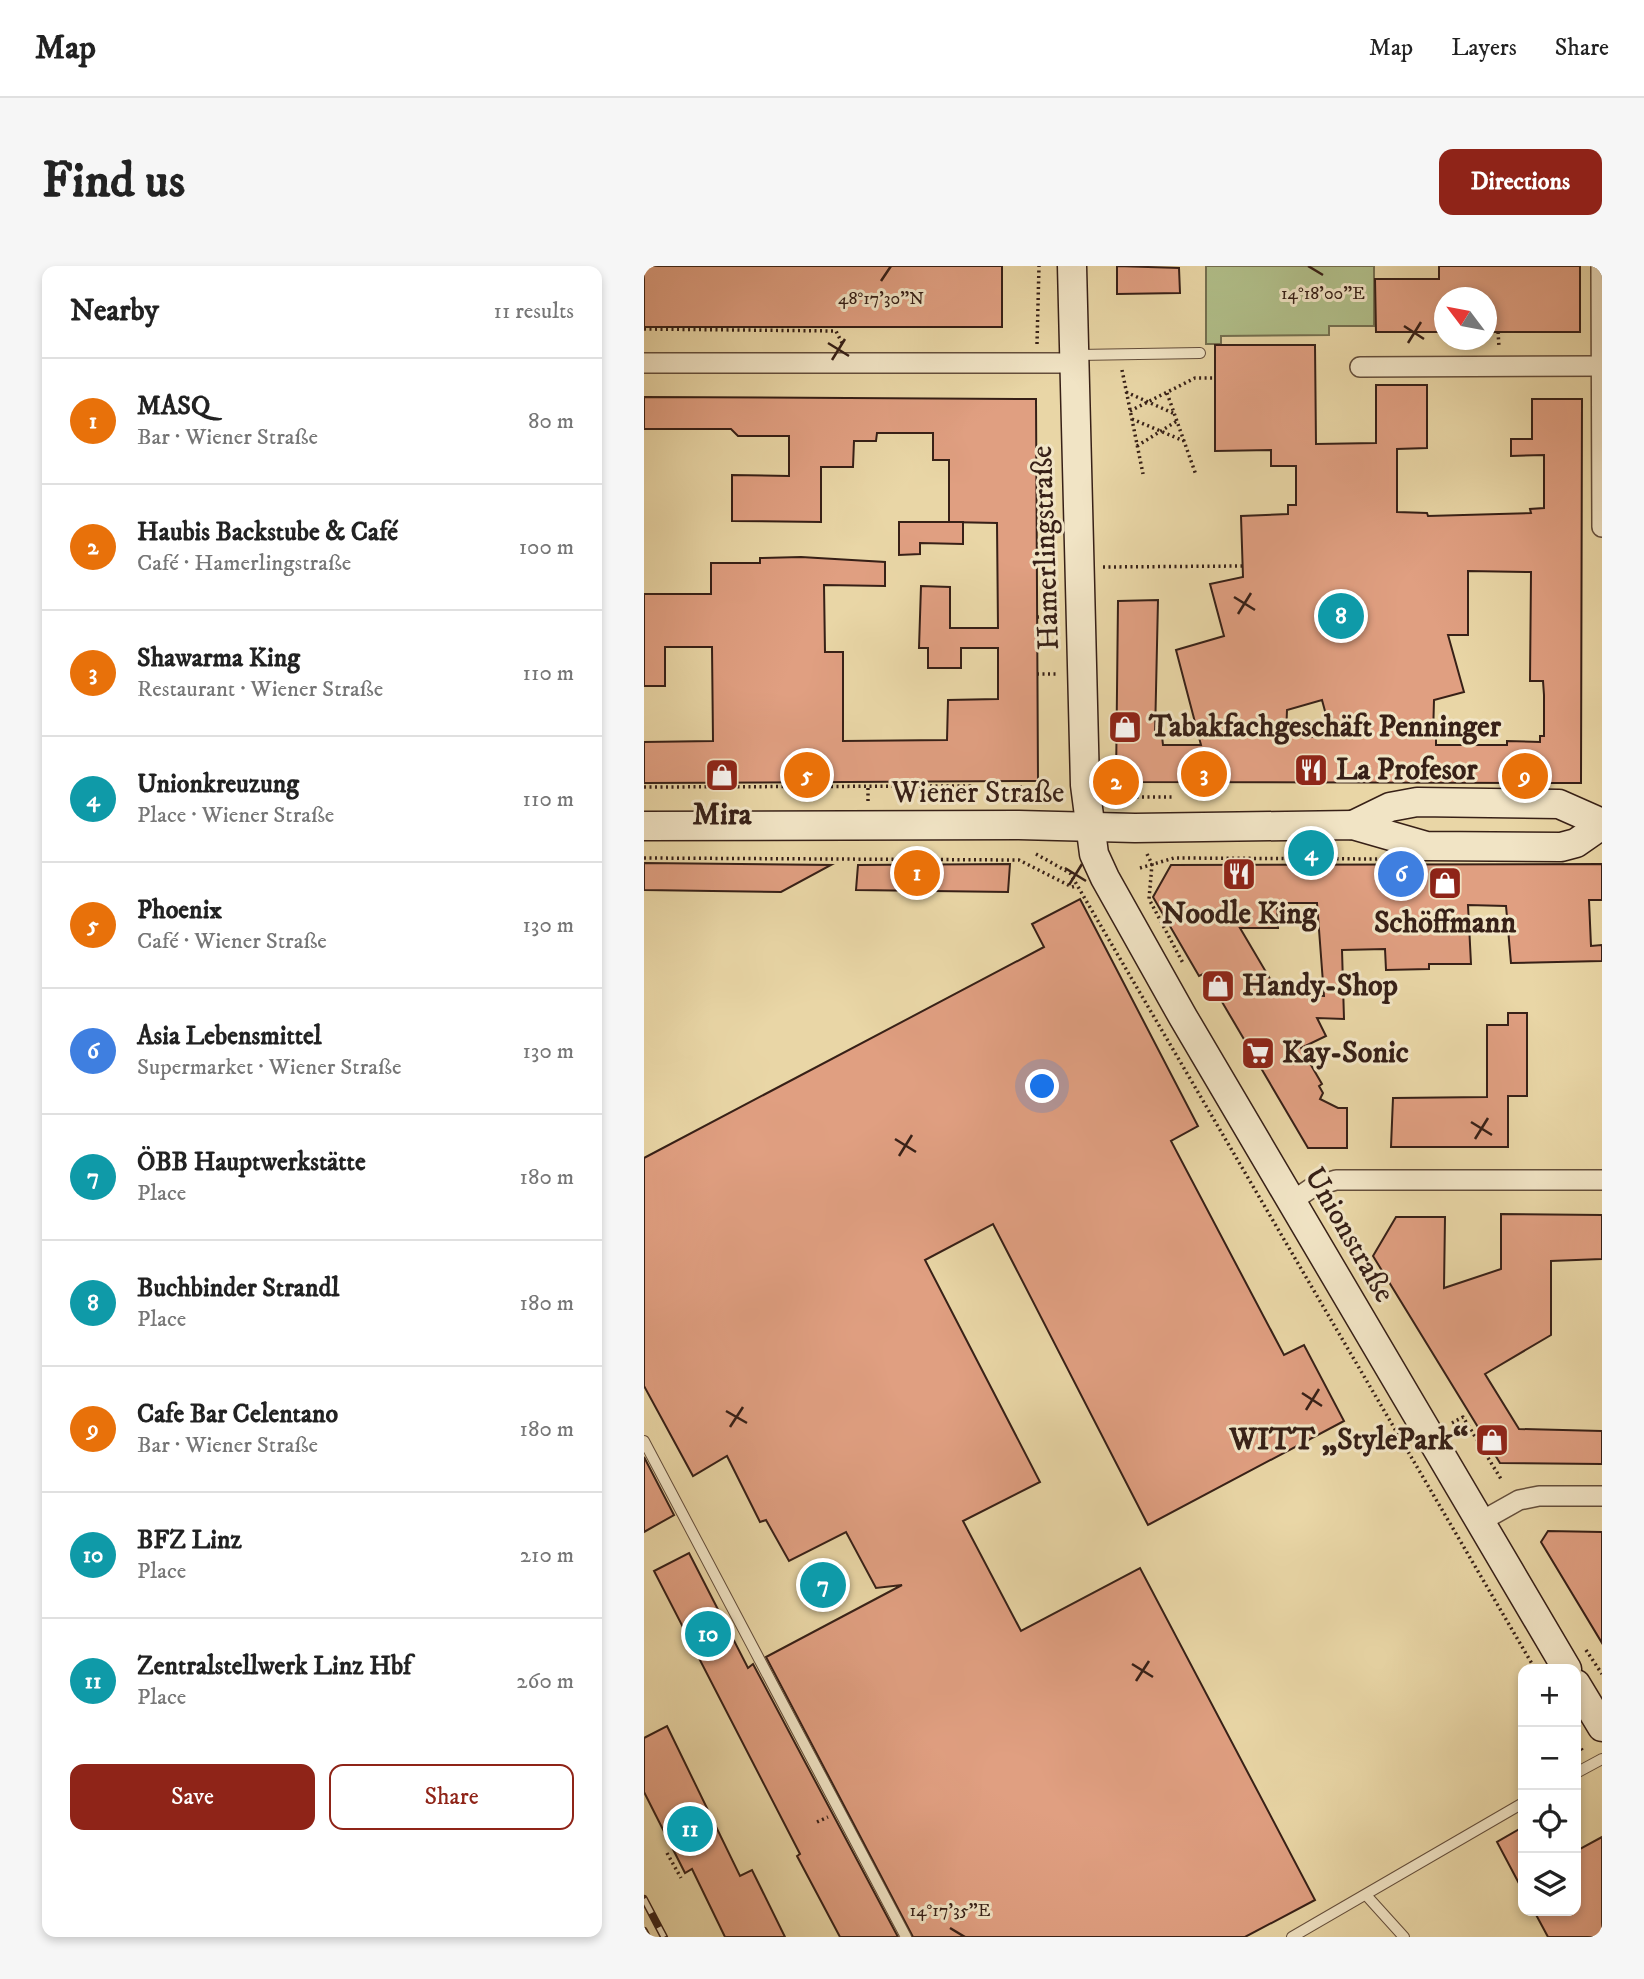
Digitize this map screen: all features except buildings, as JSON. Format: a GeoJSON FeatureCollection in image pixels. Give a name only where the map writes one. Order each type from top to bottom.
{"type":"FeatureCollection","features":[{"type":"Feature","properties":{"kind":"main road","name":"Hamerlingstraße"},"geometry":{"type":"LineString","coordinates":[[1072,266],[1072,359],[1089,827]]}},
{"type":"Feature","properties":{"kind":"main road","name":"Wiener Straße"},"geometry":{"type":"LineString","coordinates":[[644,826],[1353,825],[1426,846],[1561,847],[1576,843],[1602,824],[1559,804],[1417,802],[1390,807],[1353,825]]}},
{"type":"Feature","properties":{"kind":"main road","name":"Unionstraße"},"geometry":{"type":"LineString","coordinates":[[1089,827],[1094,854],[1105,878],[1478,1523],[1564,1664]]}},
{"type":"Feature","properties":{"kind":"main road"},"geometry":{"type":"LineString","coordinates":[[1581,1692],[1602,1727]]}},
{"type":"Feature","properties":{"kind":"street"},"geometry":{"type":"LineString","coordinates":[[1601,266],[1602,527]]}},
{"type":"Feature","properties":{"kind":"street"},"geometry":{"type":"LineString","coordinates":[[644,363],[1072,359]]}},
{"type":"Feature","properties":{"kind":"street"},"geometry":{"type":"LineString","coordinates":[[1360,367],[1602,366]]}},
{"type":"Feature","properties":{"kind":"street"},"geometry":{"type":"LineString","coordinates":[[1291,1202],[1313,1187],[1336,1180],[1602,1180]]}},
{"type":"Feature","properties":{"kind":"street"},"geometry":{"type":"LineString","coordinates":[[1478,1523],[1520,1500],[1539,1496],[1602,1496]]}},
{"type":"Feature","properties":{"kind":"lane"},"geometry":{"type":"LineString","coordinates":[[1072,359],[1119,354],[1200,353]]}},
{"type":"Feature","properties":{"kind":"lane"},"geometry":{"type":"LineString","coordinates":[[644,1441],[905,1937]]}},
{"type":"Feature","properties":{"kind":"lane"},"geometry":{"type":"LineString","coordinates":[[1581,1770],[1602,1759]]}},
{"type":"Feature","properties":{"kind":"lane"},"geometry":{"type":"LineString","coordinates":[[1292,1937],[1518,1806]]}},
{"type":"Feature","properties":{"kind":"lane"},"geometry":{"type":"LineString","coordinates":[[1366,1895],[1404,1937]]}},
{"type":"Feature","properties":{"kind":"path"},"geometry":{"type":"LineString","coordinates":[[1024,346],[1037,346],[1038,266]]}},
{"type":"Feature","properties":{"kind":"path"},"geometry":{"type":"LineString","coordinates":[[644,329],[836,331],[845,347]]}},
{"type":"Feature","properties":{"kind":"path"},"geometry":{"type":"LineString","coordinates":[[1498,332],[1499,348]]}},
{"type":"Feature","properties":{"kind":"path"},"geometry":{"type":"LineString","coordinates":[[1119,354],[1143,474]]}},
{"type":"Feature","properties":{"kind":"path"},"geometry":{"type":"LineString","coordinates":[[1130,411],[1195,378],[1213,378]]}},
{"type":"Feature","properties":{"kind":"path"},"geometry":{"type":"LineString","coordinates":[[1126,392],[1175,414]]}},
{"type":"Feature","properties":{"kind":"path"},"geometry":{"type":"LineString","coordinates":[[1167,393],[1196,475]]}},
{"type":"Feature","properties":{"kind":"path"},"geometry":{"type":"LineString","coordinates":[[1132,419],[1184,441]]}},
{"type":"Feature","properties":{"kind":"path"},"geometry":{"type":"LineString","coordinates":[[1137,446],[1177,421]]}},
{"type":"Feature","properties":{"kind":"path"},"geometry":{"type":"LineString","coordinates":[[1103,567],[1242,566]]}},
{"type":"Feature","properties":{"kind":"path"},"geometry":{"type":"LineString","coordinates":[[1037,617],[1055,617]]}},
{"type":"Feature","properties":{"kind":"path"},"geometry":{"type":"LineString","coordinates":[[1038,674],[1056,674]]}},
{"type":"Feature","properties":{"kind":"path"},"geometry":{"type":"LineString","coordinates":[[644,787],[970,786],[970,801]]}},
{"type":"Feature","properties":{"kind":"path"},"geometry":{"type":"LineString","coordinates":[[1191,786],[1191,796],[1194,796]]}},
{"type":"Feature","properties":{"kind":"path"},"geometry":{"type":"LineString","coordinates":[[868,787],[868,801]]}},
{"type":"Feature","properties":{"kind":"path"},"geometry":{"type":"LineString","coordinates":[[1120,797],[1172,797]]}},
{"type":"Feature","properties":{"kind":"path"},"geometry":{"type":"LineString","coordinates":[[1245,851],[1245,859]]}},
{"type":"Feature","properties":{"kind":"path"},"geometry":{"type":"LineString","coordinates":[[1036,854],[1070,873],[1532,1664]]}},
{"type":"Feature","properties":{"kind":"path"},"geometry":{"type":"LineString","coordinates":[[1147,854],[1152,864],[1149,899],[1185,966]]}},
{"type":"Feature","properties":{"kind":"path"},"geometry":{"type":"LineString","coordinates":[[644,858],[1019,860],[1072,887],[1077,886]]}},
{"type":"Feature","properties":{"kind":"path"},"geometry":{"type":"LineString","coordinates":[[1152,864],[1158,858]]}},
{"type":"Feature","properties":{"kind":"path"},"geometry":{"type":"LineString","coordinates":[[1140,868],[1174,858],[1386,859]]}},
{"type":"Feature","properties":{"kind":"path"},"geometry":{"type":"LineString","coordinates":[[1452,1423],[1463,1417],[1501,1479]]}},
{"type":"Feature","properties":{"kind":"path"},"geometry":{"type":"LineString","coordinates":[[667,1853],[681,1878]]}},
{"type":"Feature","properties":{"kind":"green space"},"geometry":{"type":"Polygon","coordinates":[[[1206,266],[1374,266],[1374,326],[1329,326],[1329,335],[1221,336],[1221,344],[1206,344],[1206,266]]]}},
{"type":"Feature","properties":{"kind":"railway"},"geometry":{"type":"LineString","coordinates":[[644,1899],[664,1937]]}},
{"type":"Feature","properties":{"kind":"railway"},"geometry":{"type":"LineString","coordinates":[[644,1931],[647,1937]]}},
{"type":"Feature","properties":{"kind":"place","name":"Buchbinder Strandl"},"geometry":{"type":"Point","coordinates":[1341,616]}},
{"type":"Feature","properties":{"kind":"place","name":"Tabakfachgeschäft Penninger"},"geometry":{"type":"Point","coordinates":[1125,727]}},
{"type":"Feature","properties":{"kind":"place","name":"La Profesor"},"geometry":{"type":"Point","coordinates":[1311,770]}},
{"type":"Feature","properties":{"kind":"place","name":"Shawarma King"},"geometry":{"type":"Point","coordinates":[1204,774]}},
{"type":"Feature","properties":{"kind":"place","name":"Mira"},"geometry":{"type":"Point","coordinates":[722,775]}},
{"type":"Feature","properties":{"kind":"place","name":"Phoenix"},"geometry":{"type":"Point","coordinates":[807,775]}},
{"type":"Feature","properties":{"kind":"place","name":"Cafe Bar Celentano"},"geometry":{"type":"Point","coordinates":[1525,776]}},
{"type":"Feature","properties":{"kind":"place","name":"Haubis Backstube & Café"},"geometry":{"type":"Point","coordinates":[1116,782]}},
{"type":"Feature","properties":{"kind":"place","name":"Unionkreuzung"},"geometry":{"type":"Point","coordinates":[1311,853]}},
{"type":"Feature","properties":{"kind":"place","name":"MASQ"},"geometry":{"type":"Point","coordinates":[917,873]}},
{"type":"Feature","properties":{"kind":"place","name":"Noodle King"},"geometry":{"type":"Point","coordinates":[1239,874]}},
{"type":"Feature","properties":{"kind":"place","name":"Asia Lebensmittel"},"geometry":{"type":"Point","coordinates":[1401,874]}},
{"type":"Feature","properties":{"kind":"place","name":"Schöffmann"},"geometry":{"type":"Point","coordinates":[1445,883]}},
{"type":"Feature","properties":{"kind":"place","name":"Handy-Shop"},"geometry":{"type":"Point","coordinates":[1218,986]}},
{"type":"Feature","properties":{"kind":"place","name":"Kay-Sonic"},"geometry":{"type":"Point","coordinates":[1258,1053]}},
{"type":"Feature","properties":{"kind":"place","name":"WITT „StylePark“"},"geometry":{"type":"Point","coordinates":[1492,1440]}},
{"type":"Feature","properties":{"kind":"place","name":"ÖBB Hauptwerkstätte"},"geometry":{"type":"Point","coordinates":[823,1585]}},
{"type":"Feature","properties":{"kind":"place","name":"BFZ Linz"},"geometry":{"type":"Point","coordinates":[708,1634]}},
{"type":"Feature","properties":{"kind":"place","name":"Zentralstellwerk Linz Hbf"},"geometry":{"type":"Point","coordinates":[690,1829]}}]}
